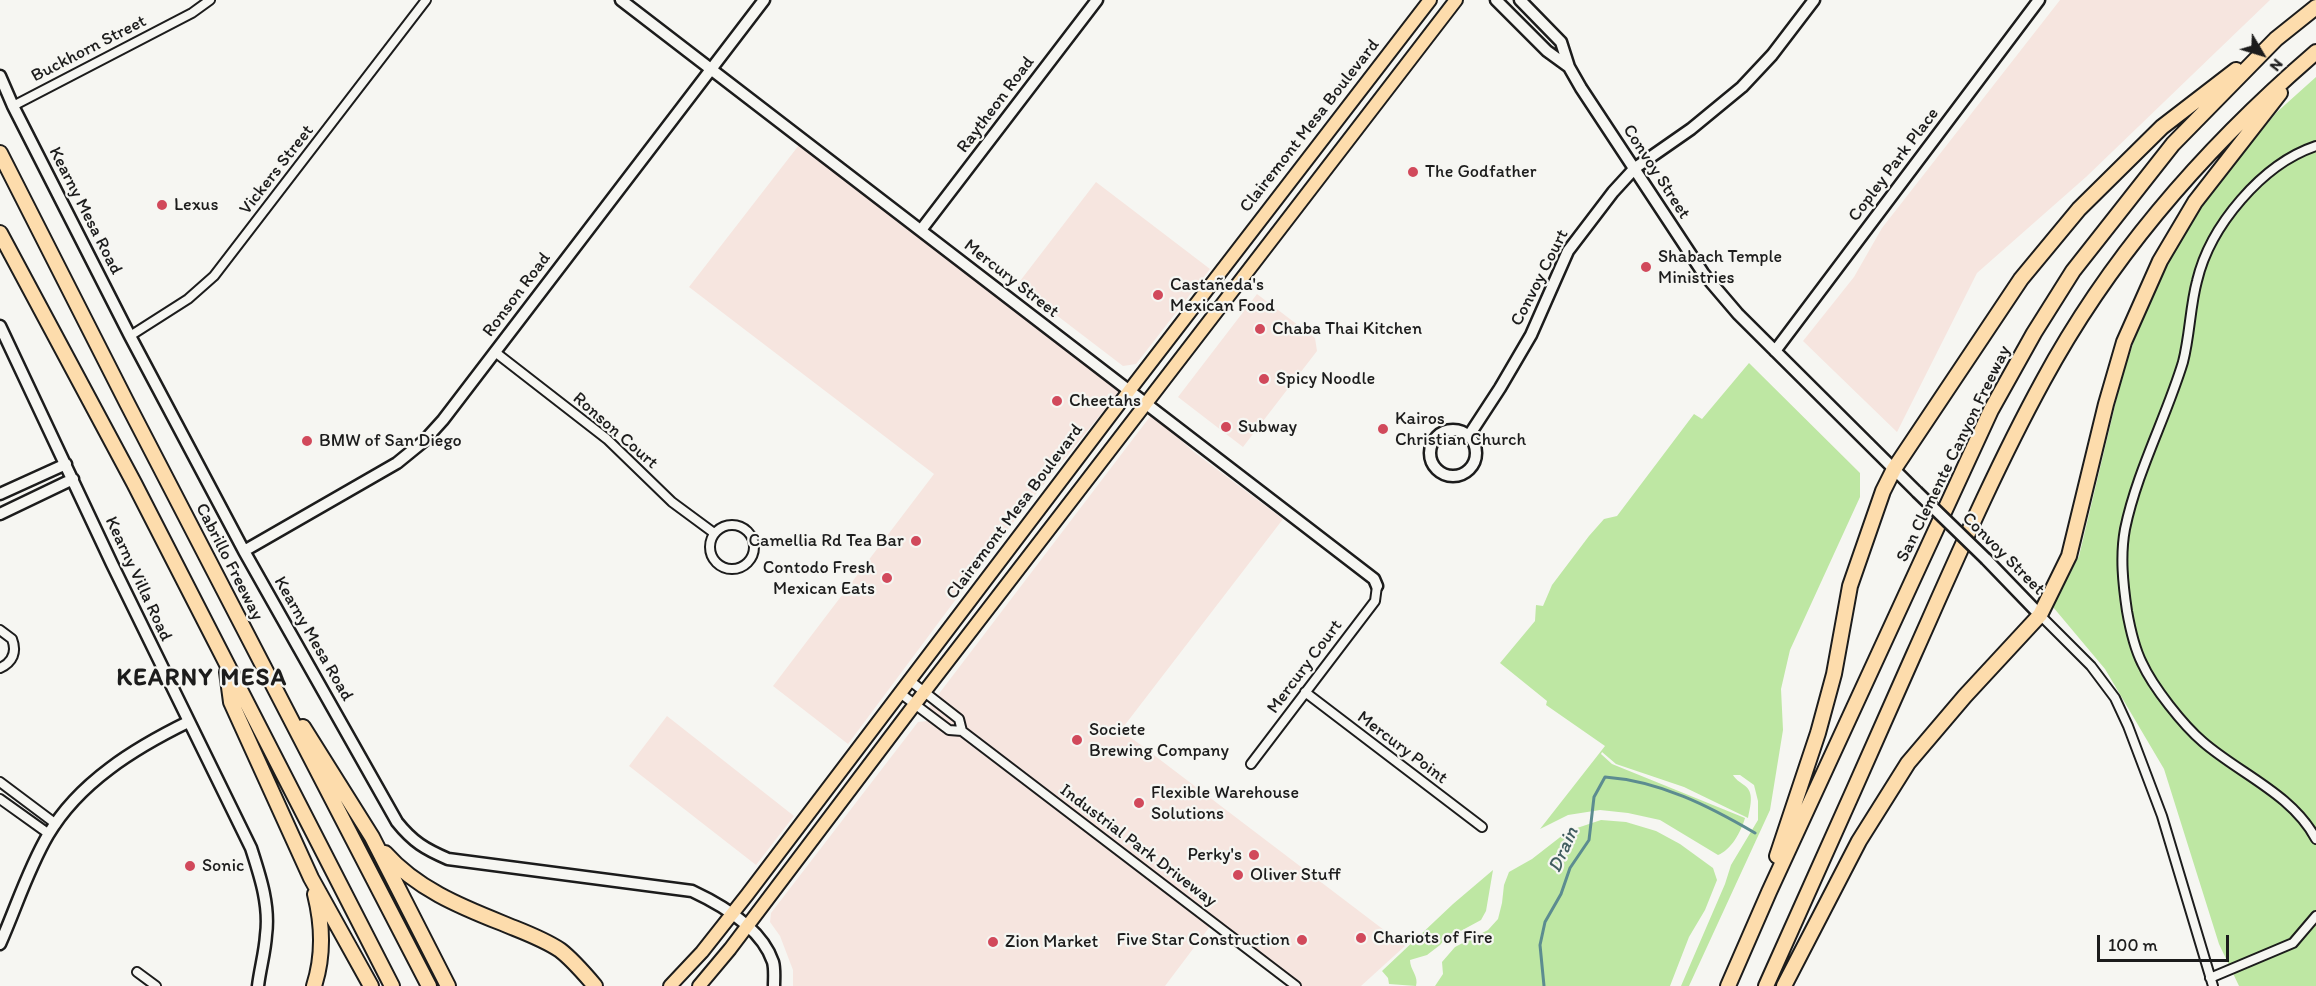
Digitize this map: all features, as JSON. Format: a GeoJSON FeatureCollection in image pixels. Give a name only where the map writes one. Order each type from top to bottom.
{"type":"FeatureCollection","features":[{"type":"Feature","properties":{"kind":"highway","name":"San Clemente Canyon Freeway"},"geometry":{"type":"LineString","coordinates":[[1728,986],[1991,410],[2034,333],[2073,271],[2173,144],[2276,39],[2316,7]]}},
{"type":"Feature","properties":{"kind":"highway"},"geometry":{"type":"LineString","coordinates":[[1769,892],[1772,872],[1801,790],[1832,684],[1850,586],[1883,491],[1894,469],[2021,279],[2079,209],[2162,127],[2276,39]]}},
{"type":"Feature","properties":{"kind":"highway"},"geometry":{"type":"LineString","coordinates":[[1766,986],[1971,527],[2044,380],[2091,304],[2132,245],[2185,180],[2237,124],[2316,52]]}},
{"type":"Feature","properties":{"kind":"highway"},"geometry":{"type":"LineString","coordinates":[[1784,986],[1859,841],[1908,763],[1965,696],[2040,615],[2068,556],[2124,342],[2160,261],[2195,202],[2301,65]]}},
{"type":"Feature","properties":{"kind":"highway","name":"Cabrillo Freeway"},"geometry":{"type":"LineString","coordinates":[[0,153],[245,633],[429,986]]}},
{"type":"Feature","properties":{"kind":"highway"},"geometry":{"type":"LineString","coordinates":[[0,233],[134,483],[392,986]]}},
{"type":"Feature","properties":{"kind":"highway"},"geometry":{"type":"LineString","coordinates":[[245,633],[372,837],[448,986]]}},
{"type":"Feature","properties":{"kind":"highway"},"geometry":{"type":"LineString","coordinates":[[226,664],[231,702],[311,878],[371,986]]}},
{"type":"Feature","properties":{"kind":"highway"},"geometry":{"type":"LineString","coordinates":[[372,837],[393,862],[426,889],[464,908],[533,935],[559,950],[582,970],[595,986]]}},
{"type":"Feature","properties":{"kind":"highway"},"geometry":{"type":"LineString","coordinates":[[311,878],[322,932],[321,966],[314,986]]}},
{"type":"Feature","properties":{"kind":"main road","name":"Clairemont Mesa Boulevard"},"geometry":{"type":"LineString","coordinates":[[670,986],[731,915],[1129,391],[1430,0]]}},
{"type":"Feature","properties":{"kind":"main road","name":"Clairemont Mesa Boulevard"},"geometry":{"type":"LineString","coordinates":[[699,986],[747,927],[924,692],[1456,0]]}},
{"type":"Feature","properties":{"kind":"street","name":"Buckhorn Street"},"geometry":{"type":"LineString","coordinates":[[12,105],[192,13],[210,0]]}},
{"type":"Feature","properties":{"kind":"street","name":"Vickers Street"},"geometry":{"type":"LineString","coordinates":[[130,336],[188,299],[214,276],[426,0]]}},
{"type":"Feature","properties":{"kind":"street","name":"Mercury Street"},"geometry":{"type":"LineString","coordinates":[[621,0],[1374,579],[1377,586]]}},
{"type":"Feature","properties":{"kind":"street","name":"Ronson Road"},"geometry":{"type":"LineString","coordinates":[[244,551],[381,473],[411,452],[443,420],[764,0]]}},
{"type":"Feature","properties":{"kind":"street","name":"Raytheon Road"},"geometry":{"type":"LineString","coordinates":[[921,230],[1097,0]]}},
{"type":"Feature","properties":{"kind":"street","name":"Convoy Street"},"geometry":{"type":"LineString","coordinates":[[1496,0],[1547,51],[1569,67]]}},
{"type":"Feature","properties":{"kind":"street","name":"Convoy Street"},"geometry":{"type":"LineString","coordinates":[[1520,0],[1561,42],[1569,67],[1703,273],[1775,351],[2091,666],[2115,698],[2162,816],[2211,982]]}},
{"type":"Feature","properties":{"kind":"street","name":"Convoy Court"},"geometry":{"type":"LineString","coordinates":[[1468,437],[1531,335],[1568,251],[1613,192],[1635,168],[1692,129],[1742,87],[1772,55],[1814,0]]}},
{"type":"Feature","properties":{"kind":"street","name":"Copley Park Place"},"geometry":{"type":"LineString","coordinates":[[1775,351],[2039,0]]}},
{"type":"Feature","properties":{"kind":"street","name":"Kearny Mesa Road"},"geometry":{"type":"LineString","coordinates":[[0,76],[12,105],[130,336],[244,551],[397,822],[421,847],[448,859],[692,891],[711,900],[762,941],[774,964],[774,986]]}},
{"type":"Feature","properties":{"kind":"street"},"geometry":{"type":"LineString","coordinates":[[2316,146],[2302,151],[2249,189],[2210,246],[2197,281],[2183,361],[2151,448],[2125,529],[2122,561],[2130,629],[2142,664],[2170,706],[2202,741],[2278,796],[2304,820],[2316,839]]}},
{"type":"Feature","properties":{"kind":"street","name":"Kearny Villa Road"},"geometry":{"type":"LineString","coordinates":[[0,326],[188,722],[251,848],[262,883],[267,933],[258,986]]}},
{"type":"Feature","properties":{"kind":"street","name":"Ronson Court"},"geometry":{"type":"LineString","coordinates":[[495,352],[607,439],[672,502],[714,533]]}},
{"type":"Feature","properties":{"kind":"street"},"geometry":{"type":"LineString","coordinates":[[1451,431],[1463,433],[1468,437],[1475,450],[1475,457],[1469,469],[1458,476],[1450,476],[1437,470],[1433,464],[1430,449],[1438,436],[1451,431]]}},
{"type":"Feature","properties":{"kind":"street"},"geometry":{"type":"LineString","coordinates":[[0,494],[66,464]]}},
{"type":"Feature","properties":{"kind":"street"},"geometry":{"type":"LineString","coordinates":[[0,514],[73,480]]}},
{"type":"Feature","properties":{"kind":"street"},"geometry":{"type":"LineString","coordinates":[[728,525],[743,527],[751,535],[754,545],[750,560],[737,569],[721,566],[711,554],[710,543],[714,533],[728,525]]}},
{"type":"Feature","properties":{"kind":"street","name":"Mercury Court"},"geometry":{"type":"LineString","coordinates":[[1251,764],[1375,601],[1377,586]]}},
{"type":"Feature","properties":{"kind":"street"},"geometry":{"type":"LineString","coordinates":[[0,630],[12,639],[14,652],[8,664],[0,668]]}},
{"type":"Feature","properties":{"kind":"street","name":"Industrial Park Driveway"},"geometry":{"type":"LineString","coordinates":[[909,680],[959,719],[962,731]]}},
{"type":"Feature","properties":{"kind":"street","name":"Mercury Point"},"geometry":{"type":"LineString","coordinates":[[1305,692],[1482,827]]}},
{"type":"Feature","properties":{"kind":"street","name":"Industrial Park Driveway"},"geometry":{"type":"LineString","coordinates":[[900,693],[949,730],[962,731],[1296,986]]}},
{"type":"Feature","properties":{"kind":"street"},"geometry":{"type":"LineString","coordinates":[[0,944],[33,864],[49,834],[75,800],[106,771],[146,743],[188,722]]}},
{"type":"Feature","properties":{"kind":"street"},"geometry":{"type":"LineString","coordinates":[[0,782],[56,824]]}},
{"type":"Feature","properties":{"kind":"street"},"geometry":{"type":"LineString","coordinates":[[0,799],[49,834]]}},
{"type":"Feature","properties":{"kind":"street"},"geometry":{"type":"LineString","coordinates":[[2211,982],[2293,943],[2316,916]]}},
{"type":"Feature","properties":{"kind":"street"},"geometry":{"type":"LineString","coordinates":[[137,972],[156,986]]}},
{"type":"Feature","properties":{"kind":"shaded area"},"geometry":{"type":"Polygon","coordinates":[[[2060,0],[2270,0],[2086,177],[1977,273],[1897,432],[1803,341],[1854,277],[1882,228],[2060,0]]]}},
{"type":"Feature","properties":{"kind":"shaded area"},"geometry":{"type":"Polygon","coordinates":[[[799,145],[1119,392],[1018,516],[848,744],[773,686],[934,474],[689,287],[799,145]]]}},
{"type":"Feature","properties":{"kind":"shaded area"},"geometry":{"type":"Polygon","coordinates":[[[1096,182],[1210,269],[1136,364],[1123,366],[1017,285],[1096,182]]]}},
{"type":"Feature","properties":{"kind":"shaded area"},"geometry":{"type":"Polygon","coordinates":[[[1257,294],[1315,338],[1317,351],[1243,447],[1178,397],[1257,294]]]}},
{"type":"Feature","properties":{"kind":"shaded area"},"geometry":{"type":"Polygon","coordinates":[[[1152,414],[1194,452],[1283,519],[1121,730],[1405,946],[1361,986],[1287,986],[1211,925],[1165,986],[793,986],[793,970],[780,936],[770,922],[771,913],[918,722],[927,721],[922,716],[1152,414]]]}},
{"type":"Feature","properties":{"kind":"shaded area"},"geometry":{"type":"Polygon","coordinates":[[[667,716],[794,816],[756,865],[629,766],[667,716]]]}},
{"type":"Feature","properties":{"kind":"green space"},"geometry":{"type":"Polygon","coordinates":[[[2316,77],[2316,986],[2239,986],[2219,944],[2164,769],[2105,669],[2053,607],[2079,556],[2123,372],[2156,280],[2212,190],[2277,112],[2316,77]]]}},
{"type":"Feature","properties":{"kind":"green space"},"geometry":{"type":"Polygon","coordinates":[[[1749,363],[1860,473],[1860,497],[1790,650],[1781,689],[1783,730],[1770,810],[1689,986],[1681,986],[1731,865],[1758,820],[1758,801],[1754,785],[1740,775],[1733,775],[1750,792],[1748,818],[1684,787],[1616,764],[1602,752],[1601,754],[1612,764],[1745,818],[1735,840],[1723,853],[1718,855],[1660,820],[1600,810],[1568,815],[1540,829],[1605,746],[1546,705],[1547,701],[1500,663],[1535,621],[1536,605],[1543,606],[1552,585],[1589,536],[1604,519],[1617,516],[1694,414],[1702,419],[1749,363]]]}},
{"type":"Feature","properties":{"kind":"green space"},"geometry":{"type":"Polygon","coordinates":[[[1601,820],[1626,822],[1656,831],[1680,844],[1713,868],[1717,880],[1705,910],[1689,937],[1670,986],[1435,986],[1443,974],[1442,962],[1455,947],[1488,930],[1498,919],[1504,885],[1509,872],[1532,859],[1568,831],[1601,820]]]}},
{"type":"Feature","properties":{"kind":"green space"},"geometry":{"type":"Polygon","coordinates":[[[1493,870],[1486,911],[1481,920],[1447,937],[1427,955],[1410,960],[1416,986],[1389,984],[1388,978],[1382,971],[1493,870]]]}},
{"type":"Feature","properties":{"kind":"waterway","name":"Drain"},"geometry":{"type":"LineString","coordinates":[[1544,986],[1540,945],[1545,922],[1561,894],[1570,868],[1589,840],[1594,797],[1605,777],[1625,779],[1665,789],[1702,804],[1755,833]]}},
{"type":"Feature","properties":{"kind":"place","name":"The Godfather"},"geometry":{"type":"Point","coordinates":[1413,172]}},
{"type":"Feature","properties":{"kind":"place","name":"Lexus"},"geometry":{"type":"Point","coordinates":[162,205]}},
{"type":"Feature","properties":{"kind":"place","name":"Shabach Temple Ministries"},"geometry":{"type":"Point","coordinates":[1646,267]}},
{"type":"Feature","properties":{"kind":"place","name":"Castañeda's Mexican Food"},"geometry":{"type":"Point","coordinates":[1158,295]}},
{"type":"Feature","properties":{"kind":"place","name":"Chaba Thai Kitchen"},"geometry":{"type":"Point","coordinates":[1260,329]}},
{"type":"Feature","properties":{"kind":"place","name":"Spicy Noodle"},"geometry":{"type":"Point","coordinates":[1264,379]}},
{"type":"Feature","properties":{"kind":"place","name":"Cheetahs"},"geometry":{"type":"Point","coordinates":[1057,401]}},
{"type":"Feature","properties":{"kind":"place","name":"Subway"},"geometry":{"type":"Point","coordinates":[1226,427]}},
{"type":"Feature","properties":{"kind":"place","name":"Kairos Christian Church"},"geometry":{"type":"Point","coordinates":[1383,429]}},
{"type":"Feature","properties":{"kind":"place","name":"BMW of San Diego"},"geometry":{"type":"Point","coordinates":[307,441]}},
{"type":"Feature","properties":{"kind":"place","name":"Camellia Rd Tea Bar"},"geometry":{"type":"Point","coordinates":[916,541]}},
{"type":"Feature","properties":{"kind":"place","name":"Contodo Fresh Mexican Eats"},"geometry":{"type":"Point","coordinates":[887,578]}},
{"type":"Feature","properties":{"kind":"place","name":"Societe Brewing Company"},"geometry":{"type":"Point","coordinates":[1077,740]}},
{"type":"Feature","properties":{"kind":"place","name":"Flexible Warehouse Solutions"},"geometry":{"type":"Point","coordinates":[1139,803]}},
{"type":"Feature","properties":{"kind":"place","name":"Perky's"},"geometry":{"type":"Point","coordinates":[1254,855]}},
{"type":"Feature","properties":{"kind":"place","name":"Sonic"},"geometry":{"type":"Point","coordinates":[190,866]}},
{"type":"Feature","properties":{"kind":"place","name":"Oliver Stuff"},"geometry":{"type":"Point","coordinates":[1238,875]}},
{"type":"Feature","properties":{"kind":"place","name":"Chariots of Fire"},"geometry":{"type":"Point","coordinates":[1361,938]}},
{"type":"Feature","properties":{"kind":"place","name":"Five Star Construction"},"geometry":{"type":"Point","coordinates":[1302,940]}},
{"type":"Feature","properties":{"kind":"place","name":"Zion Market"},"geometry":{"type":"Point","coordinates":[993,942]}},
{"type":"Feature","properties":{"kind":"district","name":"KEARNY MESA"},"geometry":{"type":"Point","coordinates":[202,679]}}]}
